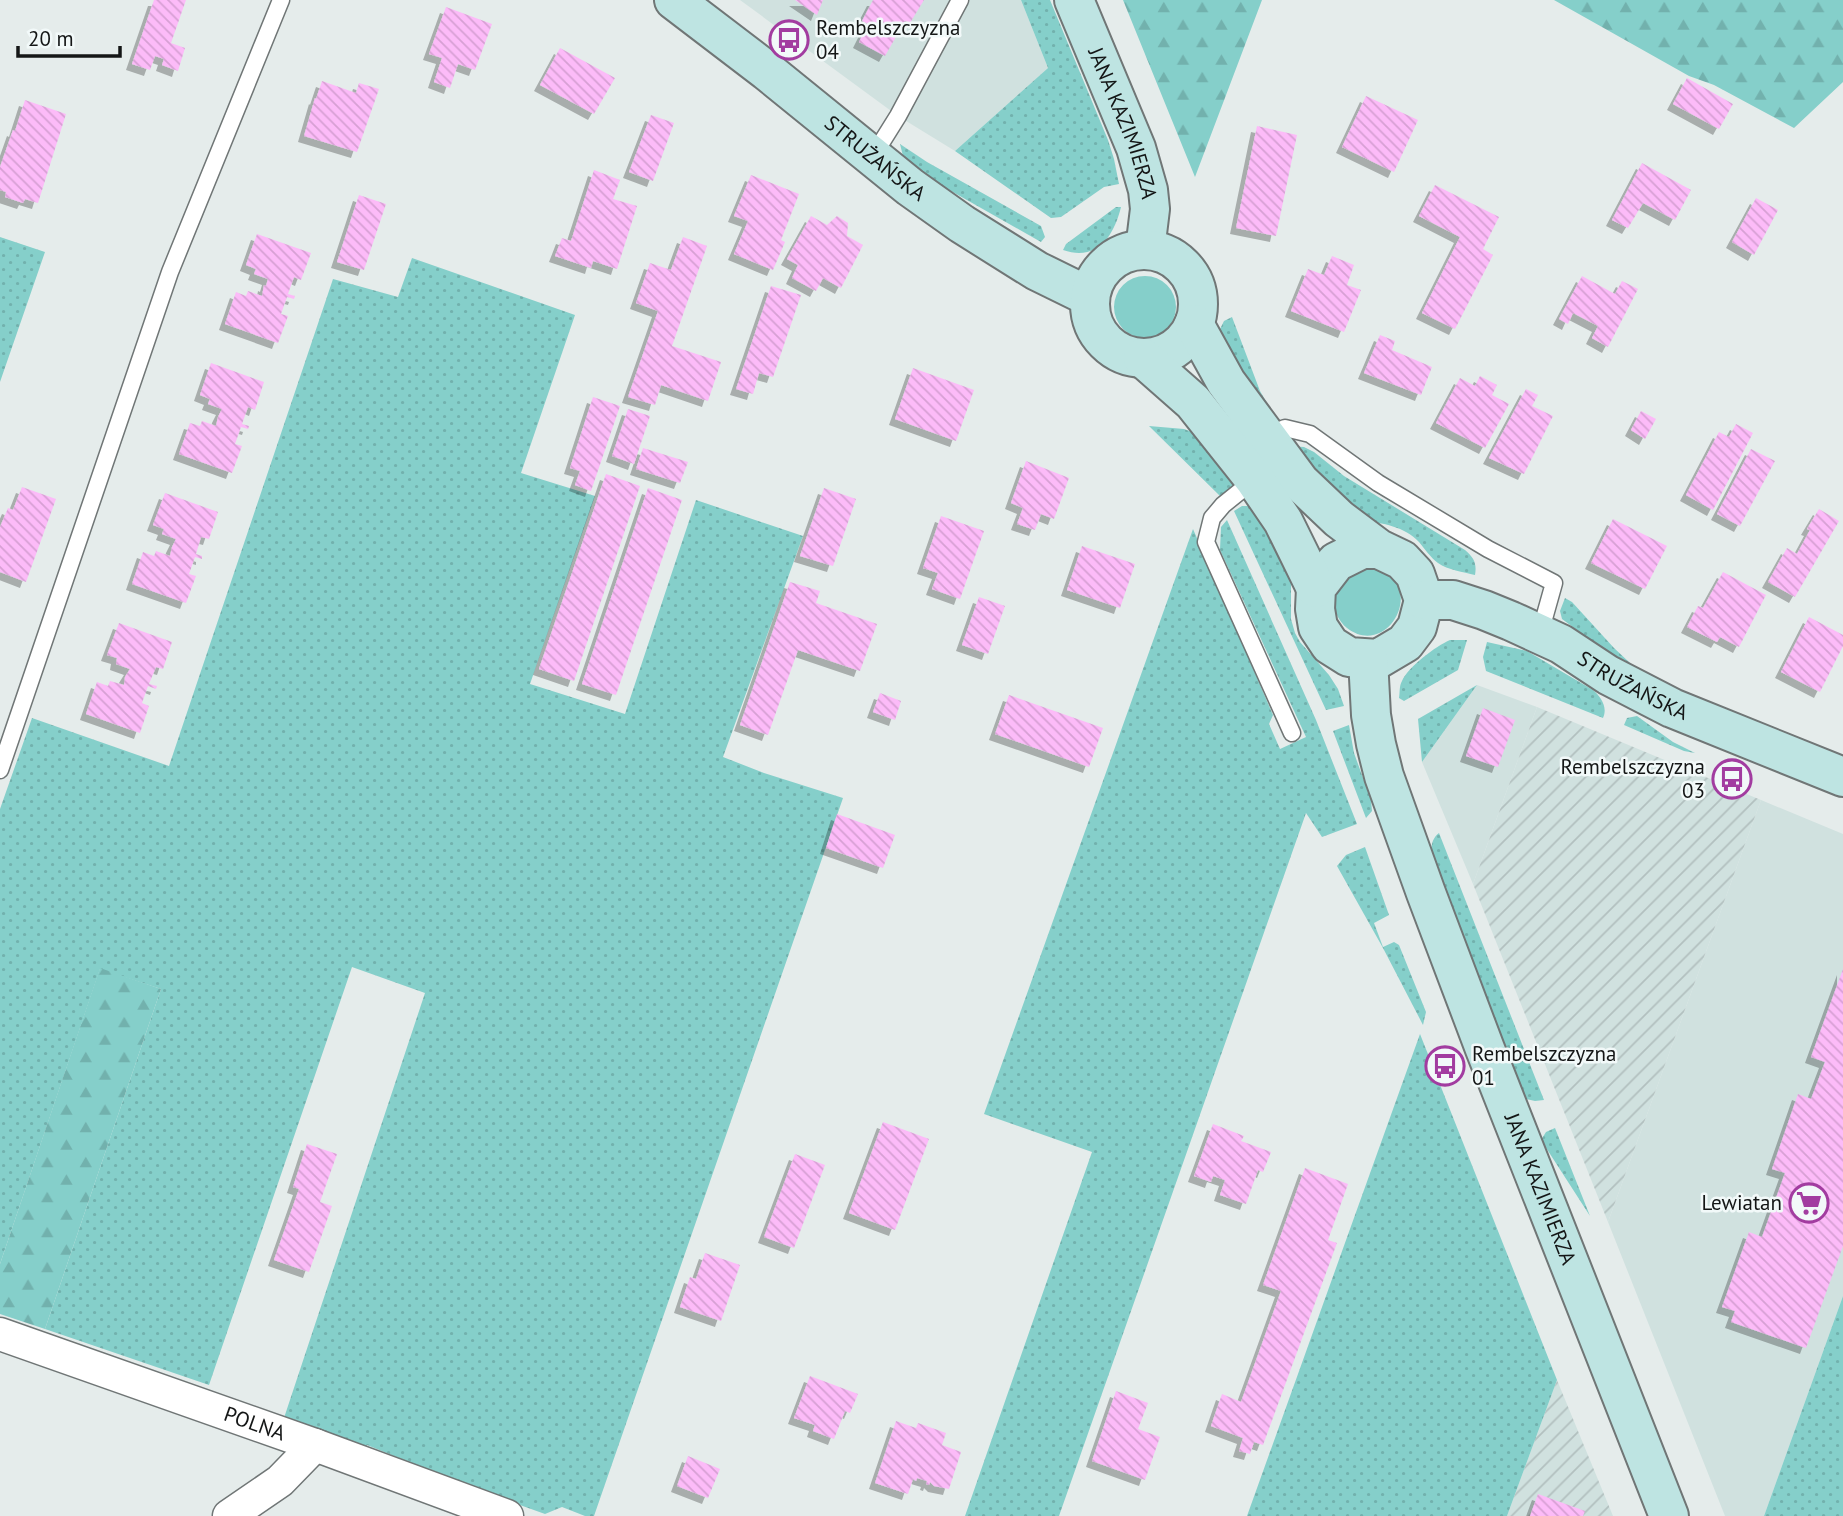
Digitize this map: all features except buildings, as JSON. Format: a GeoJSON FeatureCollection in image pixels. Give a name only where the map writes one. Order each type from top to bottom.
{"type":"FeatureCollection","features":[{"type":"Feature","properties":{"kind":"main road","name":"STRUŻAŃSKA"},"geometry":{"type":"LineString","coordinates":[[674,0],[910,187],[962,224],[1037,271],[1090,296]]}},
{"type":"Feature","properties":{"kind":"main road","name":"JANA KAZIMIERZA"},"geometry":{"type":"LineString","coordinates":[[1074,0],[1136,148],[1148,190],[1150,209],[1144,250]]}},
{"type":"Feature","properties":{"kind":"main road"},"geometry":{"type":"LineString","coordinates":[[1144,250],[1159,252],[1184,268],[1197,295],[1198,310],[1186,338],[1174,349],[1160,356],[1143,358],[1125,355],[1109,346],[1097,332],[1091,315],[1090,296],[1103,269],[1115,258],[1144,250]]}},
{"type":"Feature","properties":{"kind":"main road"},"geometry":{"type":"LineString","coordinates":[[1143,358],[1193,402],[1255,480],[1283,521],[1316,588],[1318,627],[1330,645],[1349,657],[1378,659],[1405,642],[1417,627],[1424,600],[1415,573],[1402,560],[1379,550],[1339,519],[1300,482],[1226,382],[1194,324]]}},
{"type":"Feature","properties":{"kind":"main road"},"geometry":{"type":"LineString","coordinates":[[1316,588],[1336,562],[1362,549],[1379,550]]}},
{"type":"Feature","properties":{"kind":"main road","name":"STRUŻAŃSKA"},"geometry":{"type":"LineString","coordinates":[[1424,600],[1453,600],[1540,633],[1608,675],[1672,708],[1843,777]]}},
{"type":"Feature","properties":{"kind":"main road","name":"JANA KAZIMIERZA"},"geometry":{"type":"LineString","coordinates":[[1368,659],[1371,715],[1376,744],[1395,807],[1485,1049],[1669,1516]]}},
{"type":"Feature","properties":{"kind":"street","name":"POLNA"},"geometry":{"type":"LineString","coordinates":[[0,1334],[507,1516]]}},
{"type":"Feature","properties":{"kind":"street"},"geometry":{"type":"LineString","coordinates":[[229,1516],[280,1481],[315,1445]]}},
{"type":"Feature","properties":{"kind":"lane"},"geometry":{"type":"LineString","coordinates":[[0,770],[170,272],[281,0]]}},
{"type":"Feature","properties":{"kind":"lane"},"geometry":{"type":"LineString","coordinates":[[873,156],[898,116],[960,0]]}},
{"type":"Feature","properties":{"kind":"lane"},"geometry":{"type":"LineString","coordinates":[[1265,436],[1285,428],[1310,434],[1378,483],[1488,549],[1554,583],[1540,633]]}},
{"type":"Feature","properties":{"kind":"lane"},"geometry":{"type":"LineString","coordinates":[[1255,480],[1223,505],[1212,518],[1206,542],[1292,733]]}},
{"type":"Feature","properties":{"kind":"shaded area"},"geometry":{"type":"Polygon","coordinates":[[[740,0],[1021,0],[1048,68],[955,151],[898,116],[740,0]]]}},
{"type":"Feature","properties":{"kind":"shaded area"},"geometry":{"type":"Polygon","coordinates":[[[1477,685],[1537,707],[1473,884],[1422,762],[1477,685]]]}},
{"type":"Feature","properties":{"kind":"shaded area"},"geometry":{"type":"Polygon","coordinates":[[[1537,707],[1761,800],[1608,1222],[1473,884],[1537,707]]]}},
{"type":"Feature","properties":{"kind":"shaded area"},"geometry":{"type":"Polygon","coordinates":[[[1761,800],[1843,834],[1843,1296],[1764,1516],[1725,1516],[1608,1222],[1761,800]]]}},
{"type":"Feature","properties":{"kind":"shaded area"},"geometry":{"type":"Polygon","coordinates":[[[1557,1380],[1613,1516],[1507,1516],[1557,1380]]]}},
{"type":"Feature","properties":{"kind":"green space"},"geometry":{"type":"Polygon","coordinates":[[[1021,0],[1050,0],[1108,140],[1119,184],[1104,187],[1061,217],[1051,218],[955,151],[1048,68],[1021,0]]]}},
{"type":"Feature","properties":{"kind":"green space"},"geometry":{"type":"Polygon","coordinates":[[[1123,0],[1262,0],[1195,177],[1123,0]]]}},
{"type":"Feature","properties":{"kind":"green space"},"geometry":{"type":"Polygon","coordinates":[[[1554,0],[1843,0],[1843,82],[1794,128],[1714,85],[1689,76],[1554,0]]]}},
{"type":"Feature","properties":{"kind":"green space"},"geometry":{"type":"Polygon","coordinates":[[[900,144],[1041,226],[1045,237],[1041,242],[914,170],[904,160],[900,144]]]}},
{"type":"Feature","properties":{"kind":"green space"},"geometry":{"type":"Polygon","coordinates":[[[1116,207],[1121,207],[1118,218],[1109,237],[1102,244],[1085,252],[1063,250],[1066,244],[1116,207]]]}},
{"type":"Feature","properties":{"kind":"green space"},"geometry":{"type":"Polygon","coordinates":[[[0,237],[45,252],[0,382],[0,237]]]}},
{"type":"Feature","properties":{"kind":"green space"},"geometry":{"type":"Polygon","coordinates":[[[412,258],[575,315],[521,473],[595,496],[530,684],[625,714],[696,500],[803,536],[723,757],[843,798],[594,1516],[585,1516],[562,1507],[545,1514],[367,1445],[362,1454],[281,1427],[425,993],[352,967],[209,1385],[45,1329],[161,989],[100,969],[0,1264],[0,809],[32,718],[169,766],[333,279],[398,297],[412,258]]]}},
{"type":"Feature","properties":{"kind":"green space"},"geometry":{"type":"Polygon","coordinates":[[[1145,276],[1167,285],[1176,307],[1167,329],[1145,338],[1123,329],[1114,307],[1123,285],[1145,276]]]}},
{"type":"Feature","properties":{"kind":"green space"},"geometry":{"type":"Polygon","coordinates":[[[1232,317],[1260,391],[1275,417],[1267,421],[1219,331],[1224,321],[1232,317]]]}},
{"type":"Feature","properties":{"kind":"green space"},"geometry":{"type":"Polygon","coordinates":[[[1149,426],[1192,432],[1234,480],[1233,486],[1220,496],[1149,426]]]}},
{"type":"Feature","properties":{"kind":"green space"},"geometry":{"type":"Polygon","coordinates":[[[1288,446],[1304,447],[1314,452],[1344,476],[1465,550],[1474,561],[1475,575],[1438,563],[1419,542],[1400,529],[1385,524],[1363,522],[1288,446]]]}},
{"type":"Feature","properties":{"kind":"green space"},"geometry":{"type":"Polygon","coordinates":[[[1242,506],[1252,506],[1261,511],[1291,577],[1291,619],[1295,633],[1329,675],[1344,706],[1326,710],[1234,511],[1242,506]]]}},
{"type":"Feature","properties":{"kind":"green space"},"geometry":{"type":"Polygon","coordinates":[[[1227,520],[1316,720],[1357,824],[1322,837],[1306,813],[1059,1516],[965,1516],[1092,1152],[984,1114],[1193,529],[1273,715],[1269,724],[1280,749],[1306,737],[1220,550],[1221,527],[1227,520]]]}},
{"type":"Feature","properties":{"kind":"green space"},"geometry":{"type":"Polygon","coordinates":[[[1365,567],[1386,573],[1397,584],[1401,598],[1398,612],[1390,625],[1378,634],[1363,635],[1347,628],[1336,613],[1333,601],[1340,581],[1365,567]]]}},
{"type":"Feature","properties":{"kind":"green space"},"geometry":{"type":"Polygon","coordinates":[[[1565,598],[1572,602],[1630,663],[1624,665],[1562,619],[1560,611],[1565,598]]]}},
{"type":"Feature","properties":{"kind":"green space"},"geometry":{"type":"Polygon","coordinates":[[[1450,640],[1467,640],[1458,670],[1404,701],[1399,698],[1405,675],[1430,652],[1450,640]]]}},
{"type":"Feature","properties":{"kind":"green space"},"geometry":{"type":"Polygon","coordinates":[[[1487,642],[1527,651],[1593,690],[1603,702],[1603,718],[1486,671],[1483,657],[1487,642]]]}},
{"type":"Feature","properties":{"kind":"green space"},"geometry":{"type":"Polygon","coordinates":[[[1477,685],[1422,762],[1418,719],[1477,685]]]}},
{"type":"Feature","properties":{"kind":"green space"},"geometry":{"type":"Polygon","coordinates":[[[1637,716],[1673,742],[1695,753],[1684,751],[1624,725],[1627,718],[1637,716]]]}},
{"type":"Feature","properties":{"kind":"green space"},"geometry":{"type":"Polygon","coordinates":[[[1349,725],[1354,753],[1371,800],[1372,811],[1366,818],[1333,731],[1349,725]]]}},
{"type":"Feature","properties":{"kind":"green space"},"geometry":{"type":"Polygon","coordinates":[[[1439,833],[1544,1100],[1526,1099],[1432,860],[1431,849],[1439,833]]]}},
{"type":"Feature","properties":{"kind":"green space"},"geometry":{"type":"Polygon","coordinates":[[[1365,847],[1389,915],[1374,923],[1383,947],[1394,942],[1399,945],[1426,1012],[1423,1025],[1337,866],[1346,855],[1365,847]]]}},
{"type":"Feature","properties":{"kind":"green space"},"geometry":{"type":"Polygon","coordinates":[[[100,968],[161,989],[45,1329],[0,1314],[0,1264],[100,968]]]}},
{"type":"Feature","properties":{"kind":"green space"},"geometry":{"type":"Polygon","coordinates":[[[1420,1034],[1557,1380],[1507,1516],[1247,1516],[1420,1034]]]}},
{"type":"Feature","properties":{"kind":"green space"},"geometry":{"type":"Polygon","coordinates":[[[1555,1128],[1590,1216],[1541,1140],[1546,1132],[1555,1128]]]}},
{"type":"Feature","properties":{"kind":"green space"},"geometry":{"type":"Polygon","coordinates":[[[1843,1296],[1843,1516],[1764,1516],[1843,1296]]]}},
{"type":"Feature","properties":{"kind":"place","name":"Rembelszczyzna 04"},"geometry":{"type":"Point","coordinates":[789,40]}},
{"type":"Feature","properties":{"kind":"place","name":"Rembelszczyzna 03"},"geometry":{"type":"Point","coordinates":[1732,779]}},
{"type":"Feature","properties":{"kind":"place","name":"Rembelszczyzna 01"},"geometry":{"type":"Point","coordinates":[1445,1066]}},
{"type":"Feature","properties":{"kind":"place","name":"Lewiatan"},"geometry":{"type":"Point","coordinates":[1809,1203]}}]}
